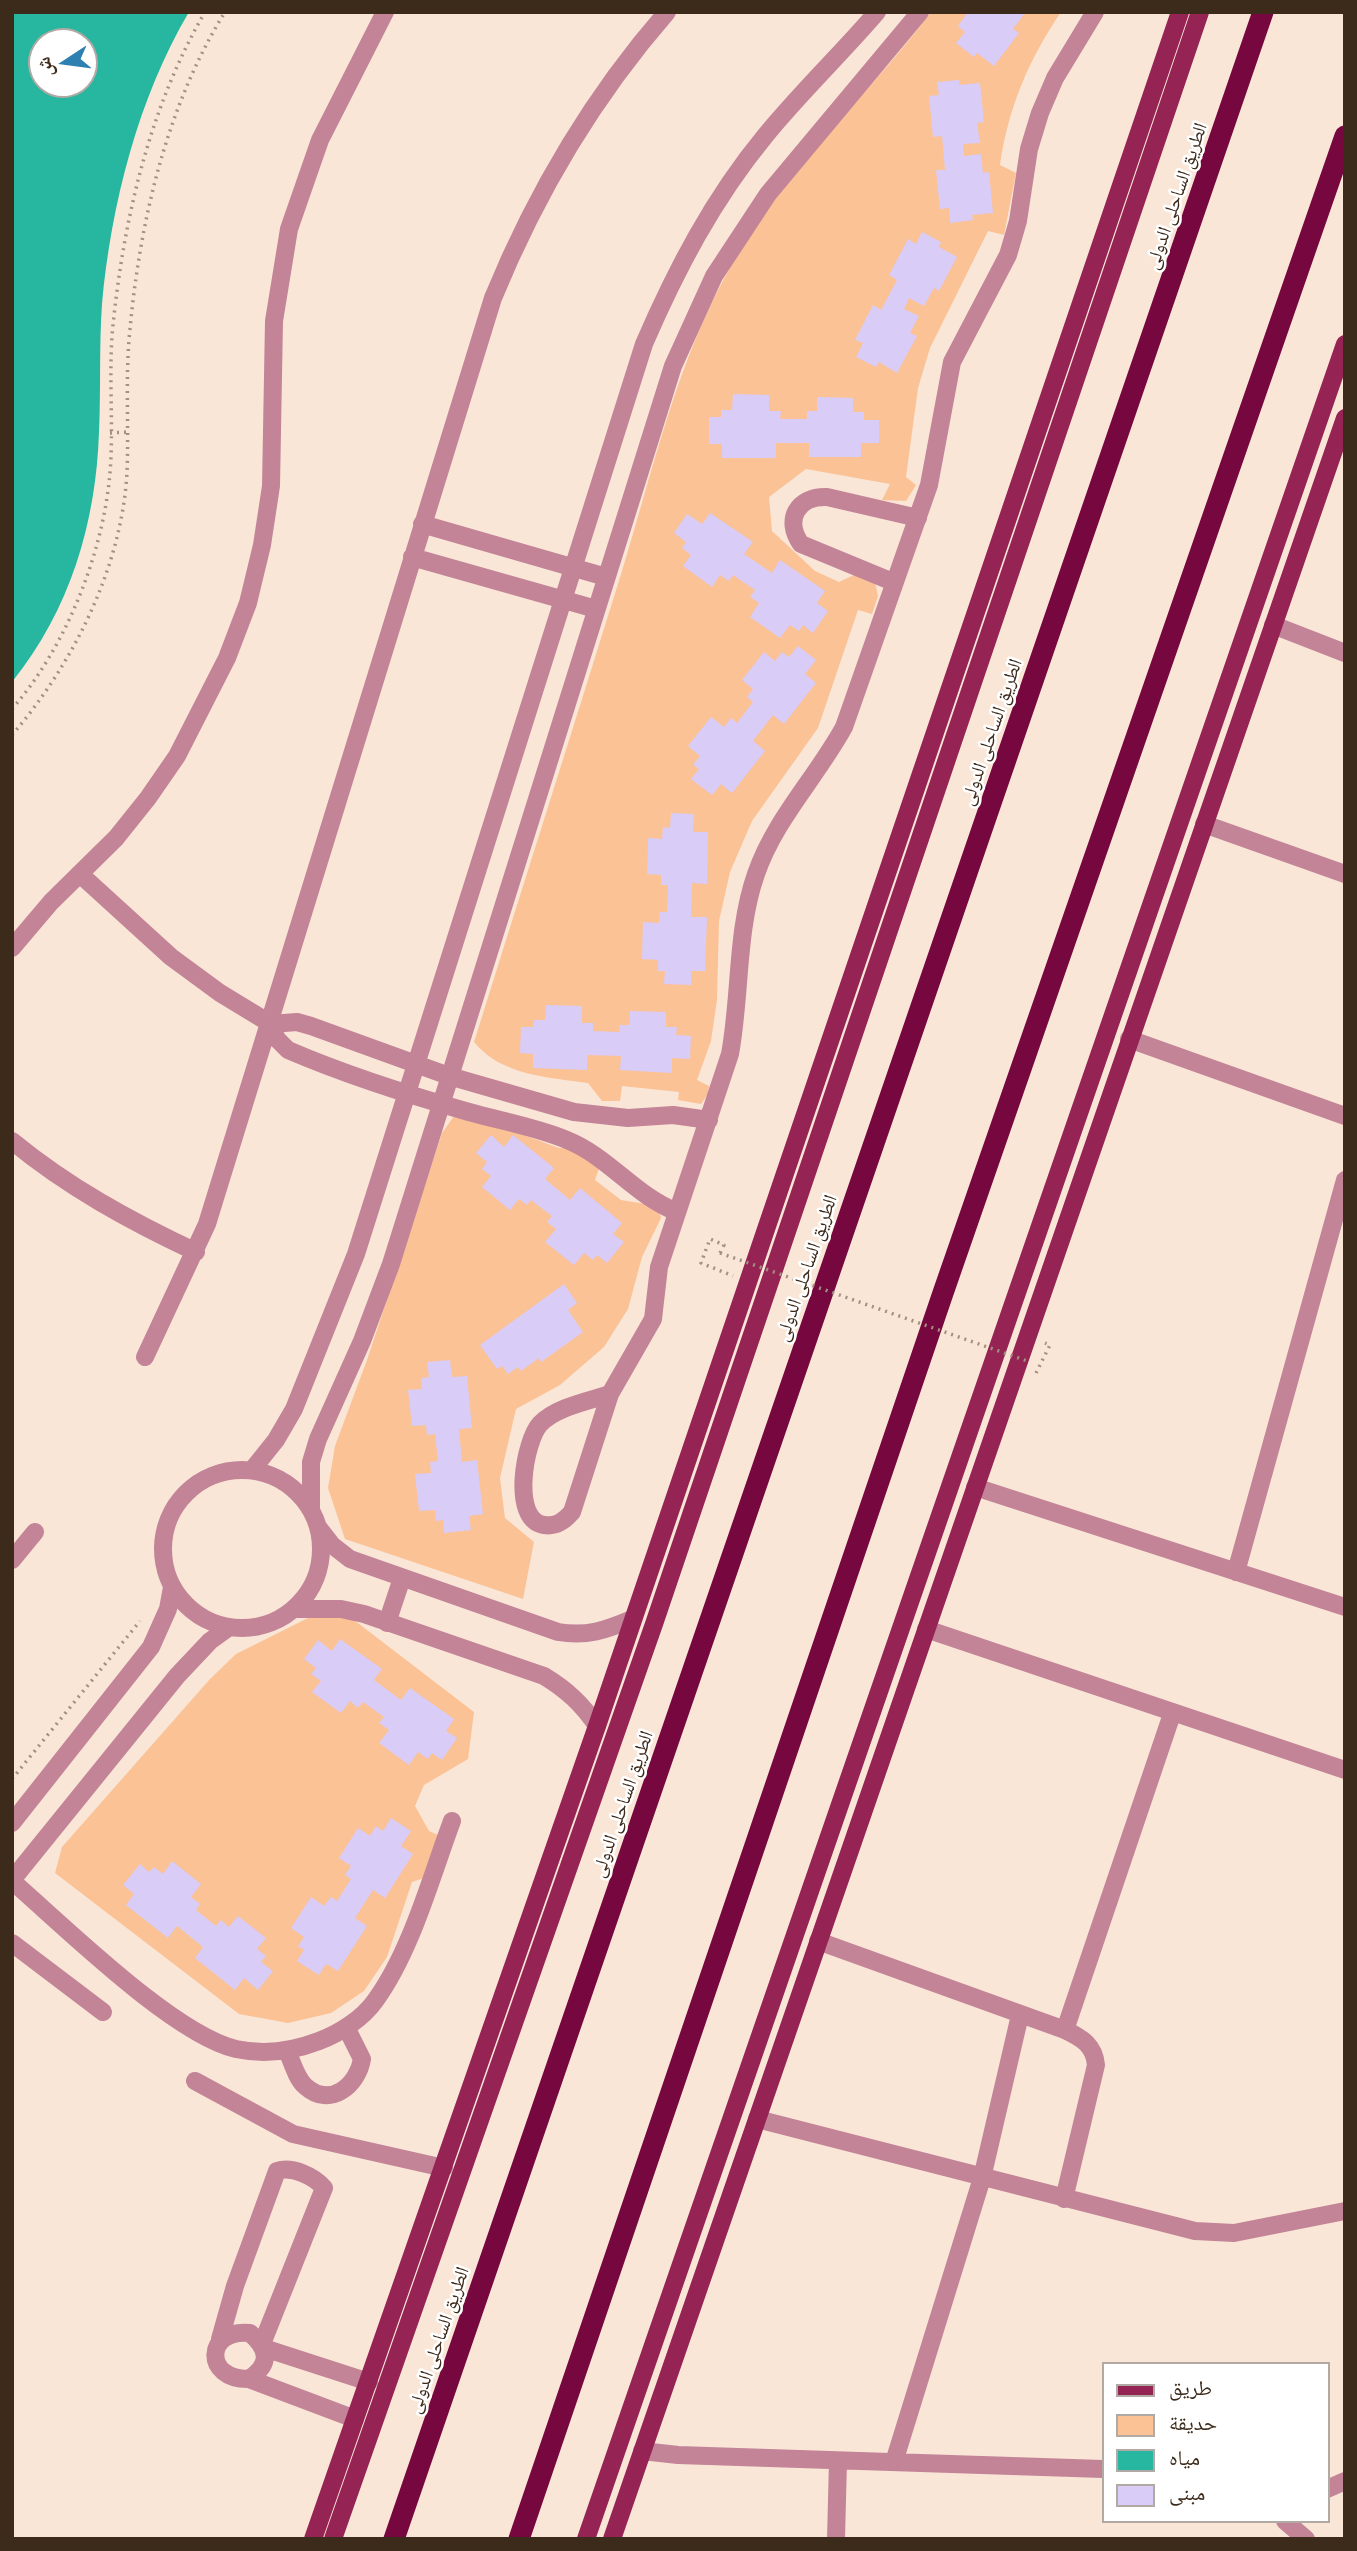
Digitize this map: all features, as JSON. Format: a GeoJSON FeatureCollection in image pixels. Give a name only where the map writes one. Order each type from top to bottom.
{"type":"FeatureCollection","features":[{"type":"Feature","properties":{"kind":"highway","name":"الطريق الساحلى الدولى"},"geometry":{"type":"LineString","coordinates":[[394,2539],[1263,12]]}},
{"type":"Feature","properties":{"kind":"highway"},"geometry":{"type":"LineString","coordinates":[[519,2539],[934,1320],[1345,136]]}},
{"type":"Feature","properties":{"kind":"main road"},"geometry":{"type":"LineString","coordinates":[[313,2539],[597,1726],[1180,12]]}},
{"type":"Feature","properties":{"kind":"main road"},"geometry":{"type":"LineString","coordinates":[[333,2539],[654,1624],[1200,12]]}},
{"type":"Feature","properties":{"kind":"main road"},"geometry":{"type":"LineString","coordinates":[[586,2539],[1345,344]]}},
{"type":"Feature","properties":{"kind":"main road"},"geometry":{"type":"LineString","coordinates":[[612,2539],[1345,418]]}},
{"type":"Feature","properties":{"kind":"main road"},"geometry":{"type":"LineString","coordinates":[[342,2453],[361,2459]]}},
{"type":"Feature","properties":{"kind":"street"},"geometry":{"type":"LineString","coordinates":[[12,948],[51,902],[81,875],[140,808],[177,756],[228,658],[247,603],[262,545],[271,486],[274,321],[289,229],[320,140],[385,12]]}},
{"type":"Feature","properties":{"kind":"street"},"geometry":{"type":"LineString","coordinates":[[145,1357],[196,1252],[271,1024],[478,341],[529,217],[597,102],[667,12]]}},
{"type":"Feature","properties":{"kind":"street"},"geometry":{"type":"LineString","coordinates":[[252,1470],[286,1425],[322,1342],[369,1214],[644,344],[696,235],[729,184],[765,135],[877,12]]}},
{"type":"Feature","properties":{"kind":"street"},"geometry":{"type":"LineString","coordinates":[[632,1619],[599,1632],[579,1636],[558,1633],[350,1559],[332,1545],[314,1518],[286,1483],[252,1470],[218,1473],[188,1489],[177,1502],[166,1525],[162,1551],[172,1587],[195,1614],[228,1628],[263,1626],[294,1609],[306,1596],[317,1571],[321,1545],[314,1518],[310,1474],[318,1439],[362,1341],[391,1264],[673,366],[714,276],[768,194],[920,12]]}},
{"type":"Feature","properties":{"kind":"street"},"geometry":{"type":"LineString","coordinates":[[610,1394],[551,1415],[533,1434],[523,1506],[529,1517],[539,1524],[551,1526],[563,1521],[572,1512],[610,1394],[653,1319],[659,1267],[709,1120],[732,1042],[746,912],[756,874],[771,838],[829,755],[844,727],[893,582],[918,518],[935,461],[952,362],[1008,255],[1018,221],[1029,149],[1040,113],[1055,78],[1095,12]]}},
{"type":"Feature","properties":{"kind":"street"},"geometry":{"type":"LineString","coordinates":[[893,582],[802,544],[794,534],[792,522],[795,510],[803,501],[815,497],[918,518]]}},
{"type":"Feature","properties":{"kind":"street"},"geometry":{"type":"LineString","coordinates":[[422,524],[606,577]]}},
{"type":"Feature","properties":{"kind":"street"},"geometry":{"type":"LineString","coordinates":[[412,557],[596,609]]}},
{"type":"Feature","properties":{"kind":"street"},"geometry":{"type":"LineString","coordinates":[[1273,625],[1345,653]]}},
{"type":"Feature","properties":{"kind":"street"},"geometry":{"type":"LineString","coordinates":[[1204,824],[1345,874]]}},
{"type":"Feature","properties":{"kind":"street"},"geometry":{"type":"LineString","coordinates":[[81,875],[125,919],[171,957],[219,993],[271,1024],[298,1022],[449,1076],[574,1112],[628,1118],[673,1115],[709,1120]]}},
{"type":"Feature","properties":{"kind":"street"},"geometry":{"type":"LineString","coordinates":[[271,1024],[277,1039],[288,1050],[441,1104],[564,1139],[589,1150],[643,1196],[677,1212]]}},
{"type":"Feature","properties":{"kind":"street"},"geometry":{"type":"LineString","coordinates":[[1129,1039],[1345,1116]]}},
{"type":"Feature","properties":{"kind":"street"},"geometry":{"type":"LineString","coordinates":[[12,1141],[85,1194],[139,1226],[196,1252]]}},
{"type":"Feature","properties":{"kind":"street"},"geometry":{"type":"LineString","coordinates":[[1236,1572],[1345,1180]]}},
{"type":"Feature","properties":{"kind":"street"},"geometry":{"type":"LineString","coordinates":[[975,1487],[1345,1607]]}},
{"type":"Feature","properties":{"kind":"street"},"geometry":{"type":"LineString","coordinates":[[12,1560],[35,1532]]}},
{"type":"Feature","properties":{"kind":"street"},"geometry":{"type":"LineString","coordinates":[[387,1623],[402,1578]]}},
{"type":"Feature","properties":{"kind":"street"},"geometry":{"type":"LineString","coordinates":[[12,1823],[151,1647],[168,1609],[172,1587]]}},
{"type":"Feature","properties":{"kind":"street"},"geometry":{"type":"LineString","coordinates":[[294,1609],[341,1609],[544,1676],[566,1689],[583,1706],[597,1726]]}},
{"type":"Feature","properties":{"kind":"street"},"geometry":{"type":"LineString","coordinates":[[228,1628],[192,1658],[12,1881],[121,1975],[187,2025],[211,2040],[235,2049],[287,2051],[330,2036],[346,2027],[374,2002],[386,1983],[403,1949],[452,1821]]}},
{"type":"Feature","properties":{"kind":"street"},"geometry":{"type":"LineString","coordinates":[[926,1629],[1172,1714],[1345,1770]]}},
{"type":"Feature","properties":{"kind":"street"},"geometry":{"type":"LineString","coordinates":[[1065,2030],[1172,1714]]}},
{"type":"Feature","properties":{"kind":"street"},"geometry":{"type":"LineString","coordinates":[[818,1941],[1065,2030],[1089,2044],[1095,2054],[1096,2065],[1064,2199]]}},
{"type":"Feature","properties":{"kind":"street"},"geometry":{"type":"LineString","coordinates":[[12,1943],[103,2012]]}},
{"type":"Feature","properties":{"kind":"street"},"geometry":{"type":"LineString","coordinates":[[894,2462],[982,2178],[1020,2015]]}},
{"type":"Feature","properties":{"kind":"street"},"geometry":{"type":"LineString","coordinates":[[287,2051],[305,2086],[318,2093],[333,2095],[355,2083],[362,2059],[346,2027]]}},
{"type":"Feature","properties":{"kind":"street"},"geometry":{"type":"LineString","coordinates":[[195,2081],[293,2134],[444,2168]]}},
{"type":"Feature","properties":{"kind":"street"},"geometry":{"type":"LineString","coordinates":[[757,2119],[1064,2199],[1214,2234],[1253,2230],[1345,2211]]}},
{"type":"Feature","properties":{"kind":"street"},"geometry":{"type":"LineString","coordinates":[[249,2379],[259,2372],[265,2361],[263,2346],[324,2189],[317,2180],[286,2168],[277,2171],[235,2286],[215,2355],[219,2370],[233,2380],[249,2379],[355,2419]]}},
{"type":"Feature","properties":{"kind":"street"},"geometry":{"type":"LineString","coordinates":[[220,2339],[234,2331],[250,2333],[263,2346],[369,2382]]}},
{"type":"Feature","properties":{"kind":"street"},"geometry":{"type":"LineString","coordinates":[[642,2451],[678,2455],[1102,2469]]}},
{"type":"Feature","properties":{"kind":"street"},"geometry":{"type":"LineString","coordinates":[[836,2539],[838,2461]]}},
{"type":"Feature","properties":{"kind":"street"},"geometry":{"type":"LineString","coordinates":[[1329,2488],[1345,2481]]}},
{"type":"Feature","properties":{"kind":"street"},"geometry":{"type":"LineString","coordinates":[[1287,2523],[1306,2539]]}},
{"type":"Feature","properties":{"kind":"path"},"geometry":{"type":"LineString","coordinates":[[12,709],[52,649],[83,583],[98,538],[110,473],[113,326],[122,256],[139,173],[167,93],[205,12]]}},
{"type":"Feature","properties":{"kind":"path"},"geometry":{"type":"LineString","coordinates":[[12,735],[36,708],[67,658],[94,601],[115,542],[127,474],[130,328],[139,258],[156,177],[182,99],[225,12]]}},
{"type":"Feature","properties":{"kind":"path"},"geometry":{"type":"LineString","coordinates":[[110,433],[127,432]]}},
{"type":"Feature","properties":{"kind":"path"},"geometry":{"type":"LineString","coordinates":[[748,1282],[701,1263],[710,1239],[724,1245],[720,1253],[1030,1362]]}},
{"type":"Feature","properties":{"kind":"path"},"geometry":{"type":"LineString","coordinates":[[12,1779],[144,1616]]}},
{"type":"Feature","properties":{"kind":"green space"},"geometry":{"type":"Polygon","coordinates":[[[931,12],[1061,12],[1021,85],[1008,124],[1000,165],[1016,173],[1004,235],[988,231],[930,348],[918,388],[906,477],[916,485],[906,501],[882,500],[890,484],[806,469],[769,497],[772,531],[815,571],[839,582],[854,575],[875,582],[878,596],[872,614],[858,610],[818,728],[752,821],[730,872],[719,921],[717,1000],[711,1041],[697,1080],[709,1086],[708,1094],[701,1104],[678,1100],[679,1092],[622,1086],[620,1101],[602,1101],[588,1083],[541,1076],[512,1068],[498,1062],[474,1042],[622,571],[668,414],[696,338],[732,264],[753,230],[802,166],[931,12]]]}},
{"type":"Feature","properties":{"kind":"green space"},"geometry":{"type":"Polygon","coordinates":[[[454,1116],[478,1118],[559,1148],[586,1148],[601,1162],[595,1180],[621,1200],[658,1206],[661,1218],[642,1257],[628,1309],[604,1347],[560,1385],[516,1409],[500,1478],[505,1518],[534,1542],[523,1599],[345,1539],[328,1488],[335,1446],[367,1360],[442,1133],[454,1116]]]}},
{"type":"Feature","properties":{"kind":"green space"},"geometry":{"type":"Polygon","coordinates":[[[350,1617],[474,1712],[468,1759],[424,1785],[415,1806],[429,1831],[445,1838],[430,1876],[412,1882],[387,1957],[364,1991],[331,2013],[288,2023],[239,2014],[55,1873],[62,1847],[210,1679],[236,1654],[308,1618],[350,1617]]]}},
{"type":"Feature","properties":{"kind":"water"},"geometry":{"type":"Polygon","coordinates":[[[12,12],[189,12],[171,45],[141,116],[120,191],[102,304],[100,416],[92,499],[76,564],[64,595],[32,654],[12,682],[12,12]]]}},
{"type":"Feature","properties":{"kind":"building"},"geometry":{"type":"Polygon","coordinates":[[[968,12],[1024,14],[1013,29],[1019,33],[994,66],[977,53],[974,57],[956,43],[965,32],[958,26],[968,12]]]}},
{"type":"Feature","properties":{"kind":"building"},"geometry":{"type":"Polygon","coordinates":[[[959,80],[959,85],[980,83],[984,122],[977,123],[980,143],[963,144],[964,156],[981,154],[983,173],[989,172],[993,213],[972,215],[973,220],[950,223],[949,208],[940,209],[936,170],[945,170],[942,136],[933,137],[929,96],[939,95],[937,82],[959,80]]]}},
{"type":"Feature","properties":{"kind":"building"},"geometry":{"type":"Polygon","coordinates":[[[922,232],[941,242],[939,247],[957,257],[939,291],[934,288],[924,306],[909,298],[904,309],[919,316],[910,333],[917,336],[897,373],[879,362],[876,367],[856,357],[863,343],[855,340],[873,305],[881,310],[897,280],[889,275],[908,239],[916,244],[922,232]]]}},
{"type":"Feature","properties":{"kind":"building"},"geometry":{"type":"Polygon","coordinates":[[[733,394],[769,395],[769,411],[781,411],[780,419],[807,419],[807,411],[817,411],[817,397],[853,398],[853,412],[864,412],[864,420],[879,420],[879,443],[861,443],[861,457],[809,457],[809,443],[776,443],[776,458],[722,458],[722,444],[709,444],[709,417],[721,417],[721,410],[732,410],[733,394]]]}},
{"type":"Feature","properties":{"kind":"building"},"geometry":{"type":"Polygon","coordinates":[[[710,513],[753,542],[744,554],[772,573],[780,560],[825,591],[817,603],[828,611],[813,633],[803,625],[799,631],[790,625],[780,638],[750,617],[759,603],[750,597],[755,590],[733,575],[729,581],[720,575],[712,587],[683,566],[691,555],[682,548],[686,542],[674,533],[687,514],[702,524],[710,513]]]}},
{"type":"Feature","properties":{"kind":"building"},"geometry":{"type":"Polygon","coordinates":[[[798,646],[816,660],[805,674],[816,683],[784,724],[773,715],[753,741],[765,751],[732,793],[721,784],[712,795],[691,779],[699,769],[693,765],[700,756],[688,746],[711,717],[724,727],[731,718],[737,723],[753,702],[747,697],[753,689],[742,680],[764,652],[775,661],[782,652],[789,657],[798,646]]]}},
{"type":"Feature","properties":{"kind":"building"},"geometry":{"type":"Polygon","coordinates":[[[671,813],[694,814],[693,832],[708,832],[707,884],[692,883],[691,917],[707,917],[705,971],[691,971],[691,985],[664,984],[665,971],[658,971],[658,960],[642,959],[643,922],[659,923],[660,912],[667,912],[668,885],[661,885],[661,875],[647,874],[648,838],[662,839],[663,827],[670,828],[671,813]]]}},
{"type":"Feature","properties":{"kind":"building"},"geometry":{"type":"Polygon","coordinates":[[[546,1005],[582,1006],[582,1023],[593,1023],[593,1031],[619,1032],[620,1025],[630,1025],[630,1011],[666,1012],[666,1027],[677,1027],[676,1035],[691,1036],[690,1059],[672,1058],[672,1073],[620,1070],[621,1056],[587,1055],[587,1070],[533,1068],[533,1054],[520,1053],[521,1027],[533,1027],[534,1020],[545,1020],[546,1005]]]}},
{"type":"Feature","properties":{"kind":"building"},"geometry":{"type":"Polygon","coordinates":[[[491,1135],[504,1147],[513,1135],[554,1168],[545,1179],[570,1200],[580,1188],[622,1223],[613,1234],[624,1242],[607,1263],[597,1255],[593,1260],[584,1253],[574,1265],[545,1242],[556,1229],[547,1222],[552,1216],[531,1200],[527,1205],[519,1199],[510,1210],[482,1187],[491,1176],[482,1169],[487,1162],[476,1153],[491,1135]]]}},
{"type":"Feature","properties":{"kind":"building"},"geometry":{"type":"Polygon","coordinates":[[[564,1284],[577,1303],[568,1310],[583,1332],[541,1362],[539,1358],[521,1371],[518,1367],[508,1374],[502,1366],[497,1369],[480,1345],[564,1284]]]}},
{"type":"Feature","properties":{"kind":"building"},"geometry":{"type":"Polygon","coordinates":[[[450,1360],[452,1377],[467,1376],[472,1428],[459,1429],[462,1462],[477,1460],[483,1514],[469,1516],[471,1530],[444,1533],[443,1520],[436,1521],[435,1510],[419,1511],[415,1474],[431,1473],[430,1462],[438,1461],[435,1434],[427,1435],[426,1425],[412,1426],[408,1390],[422,1389],[421,1378],[429,1377],[427,1362],[450,1360]]]}},
{"type":"Feature","properties":{"kind":"building"},"geometry":{"type":"Polygon","coordinates":[[[340,1639],[382,1669],[374,1680],[401,1700],[410,1688],[454,1719],[446,1731],[457,1738],[442,1760],[432,1753],[428,1759],[418,1752],[409,1765],[379,1743],[389,1730],[379,1723],[384,1717],[363,1702],[358,1708],[350,1701],[341,1713],[312,1692],[321,1681],[311,1674],[316,1668],[304,1659],[318,1640],[332,1651],[340,1639]]]}},
{"type":"Feature","properties":{"kind":"building"},"geometry":{"type":"Polygon","coordinates":[[[391,1818],[411,1831],[401,1846],[413,1854],[385,1898],[373,1890],[355,1918],[367,1926],[338,1971],[326,1964],[319,1975],[297,1961],[304,1950],[298,1946],[304,1937],[291,1928],[311,1897],[324,1906],[331,1897],[337,1901],[351,1879],[345,1875],[351,1866],[339,1858],[358,1828],[370,1836],[376,1826],[383,1831],[391,1818]]]}},
{"type":"Feature","properties":{"kind":"building"},"geometry":{"type":"Polygon","coordinates":[[[172,1861],[201,1884],[191,1897],[200,1904],[196,1910],[216,1926],[221,1920],[229,1927],[238,1916],[266,1938],[257,1949],[266,1956],[261,1962],[273,1971],[258,1990],[244,1978],[235,1990],[195,1958],[203,1947],[177,1926],[168,1938],[126,1905],[134,1894],[123,1885],[140,1864],[149,1872],[154,1867],[163,1874],[172,1861]]]}}]}
